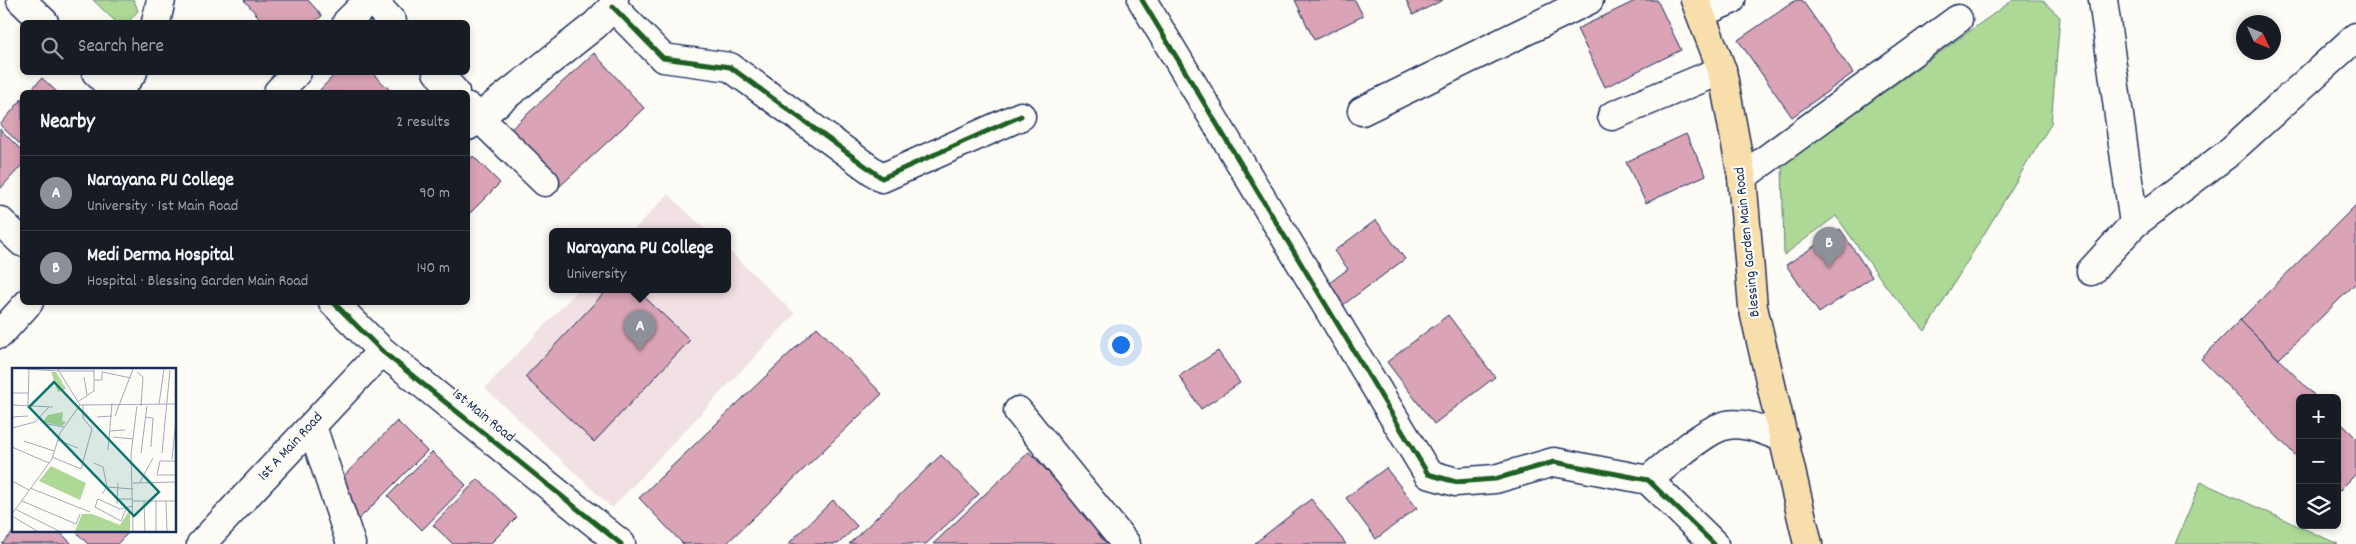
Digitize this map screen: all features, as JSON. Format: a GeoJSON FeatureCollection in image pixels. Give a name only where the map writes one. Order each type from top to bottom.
{"type":"FeatureCollection","features":[{"type":"Feature","properties":{"kind":"main road","name":"Blessing Garden Main Road"},"geometry":{"type":"LineString","coordinates":[[1698,7],[1722,70],[1742,177],[1753,307],[1808,544]]}},
{"type":"Feature","properties":{"kind":"street"},"geometry":{"type":"LineString","coordinates":[[21,0],[42,20]]}},
{"type":"Feature","properties":{"kind":"street"},"geometry":{"type":"LineString","coordinates":[[156,20],[161,0]]}},
{"type":"Feature","properties":{"kind":"street"},"geometry":{"type":"LineString","coordinates":[[349,20],[371,0],[390,20]]}},
{"type":"Feature","properties":{"kind":"street"},"geometry":{"type":"LineString","coordinates":[[1142,0],[1428,474],[1456,482],[1495,479],[1554,462],[1648,480],[1714,544]]}},
{"type":"Feature","properties":{"kind":"street"},"geometry":{"type":"LineString","coordinates":[[1362,111],[1589,0]]}},
{"type":"Feature","properties":{"kind":"street"},"geometry":{"type":"LineString","coordinates":[[1698,7],[1732,0]]}},
{"type":"Feature","properties":{"kind":"street"},"geometry":{"type":"LineString","coordinates":[[2102,0],[2134,224]]}},
{"type":"Feature","properties":{"kind":"street"},"geometry":{"type":"LineString","coordinates":[[545,182],[470,116],[596,25],[613,3],[663,58],[730,67],[882,178],[1021,116]]}},
{"type":"Feature","properties":{"kind":"street"},"geometry":{"type":"LineString","coordinates":[[1742,177],[1958,19]]}},
{"type":"Feature","properties":{"kind":"street"},"geometry":{"type":"LineString","coordinates":[[2091,271],[2134,224],[2227,154],[2356,37]]}},
{"type":"Feature","properties":{"kind":"street"},"geometry":{"type":"LineString","coordinates":[[1612,116],[1722,70]]}},
{"type":"Feature","properties":{"kind":"street"},"geometry":{"type":"LineString","coordinates":[[99,75],[115,90]]}},
{"type":"Feature","properties":{"kind":"street"},"geometry":{"type":"LineString","coordinates":[[119,90],[131,75]]}},
{"type":"Feature","properties":{"kind":"street"},"geometry":{"type":"LineString","coordinates":[[280,90],[294,75]]}},
{"type":"Feature","properties":{"kind":"street"},"geometry":{"type":"LineString","coordinates":[[440,75],[452,90]]}},
{"type":"Feature","properties":{"kind":"street"},"geometry":{"type":"LineString","coordinates":[[0,221],[20,240]]}},
{"type":"Feature","properties":{"kind":"street"},"geometry":{"type":"LineString","coordinates":[[0,334],[26,305]]}},
{"type":"Feature","properties":{"kind":"street","name":"1st Main Road"},"geometry":{"type":"LineString","coordinates":[[336,305],[382,351],[621,544]]}},
{"type":"Feature","properties":{"kind":"street","name":"1st A Main Road"},"geometry":{"type":"LineString","coordinates":[[200,544],[382,351]]}},
{"type":"Feature","properties":{"kind":"street"},"geometry":{"type":"LineString","coordinates":[[1018,411],[1126,544]]}},
{"type":"Feature","properties":{"kind":"street"},"geometry":{"type":"LineString","coordinates":[[1648,480],[1700,439],[1727,425],[1743,425],[1784,438]]}},
{"type":"Feature","properties":{"kind":"street"},"geometry":{"type":"LineString","coordinates":[[312,426],[351,544]]}},
{"type":"Feature","properties":{"kind":"shaded area"},"geometry":{"type":"Polygon","coordinates":[[[668,194],[704,228],[636,228],[668,194]]]}},
{"type":"Feature","properties":{"kind":"shaded area"},"geometry":{"type":"Polygon","coordinates":[[[731,253],[795,314],[612,508],[485,388],[575,293],[731,293],[731,253]]]}},
{"type":"Feature","properties":{"kind":"green space"},"geometry":{"type":"Polygon","coordinates":[[[93,0],[134,0],[138,11],[130,20],[114,20],[93,0]]]}},
{"type":"Feature","properties":{"kind":"green space"},"geometry":{"type":"Polygon","coordinates":[[[2013,0],[2042,0],[2060,17],[2051,124],[1925,331],[1888,289],[1836,216],[1784,255],[1782,165],[2013,0]]]}},
{"type":"Feature","properties":{"kind":"green space"},"geometry":{"type":"Polygon","coordinates":[[[2201,482],[2296,525],[2296,529],[2305,529],[2338,544],[2175,544],[2201,482]]]}},
{"type":"Feature","properties":{"kind":"building"},"geometry":{"type":"Polygon","coordinates":[[[244,0],[308,0],[322,16],[317,20],[261,20],[244,0]]]}},
{"type":"Feature","properties":{"kind":"building"},"geometry":{"type":"Polygon","coordinates":[[[1295,0],[1355,0],[1363,16],[1314,40],[1295,0]]]}},
{"type":"Feature","properties":{"kind":"building"},"geometry":{"type":"Polygon","coordinates":[[[1406,0],[1443,0],[1413,15],[1406,0]]]}},
{"type":"Feature","properties":{"kind":"building"},"geometry":{"type":"Polygon","coordinates":[[[1637,0],[1657,0],[1681,50],[1605,87],[1577,29],[1637,0]]]}},
{"type":"Feature","properties":{"kind":"building"},"geometry":{"type":"Polygon","coordinates":[[[1796,0],[1802,0],[1853,73],[1792,117],[1738,40],[1796,0]]]}},
{"type":"Feature","properties":{"kind":"building"},"geometry":{"type":"Polygon","coordinates":[[[594,53],[644,108],[559,187],[509,131],[594,53]]]}},
{"type":"Feature","properties":{"kind":"building"},"geometry":{"type":"Polygon","coordinates":[[[334,75],[374,75],[390,90],[320,90],[334,75]]]}},
{"type":"Feature","properties":{"kind":"building"},"geometry":{"type":"Polygon","coordinates":[[[42,78],[55,90],[31,90],[42,78]]]}},
{"type":"Feature","properties":{"kind":"building"},"geometry":{"type":"Polygon","coordinates":[[[20,101],[20,144],[0,125],[20,101]]]}},
{"type":"Feature","properties":{"kind":"building"},"geometry":{"type":"Polygon","coordinates":[[[0,129],[20,149],[20,167],[0,189],[0,129]]]}},
{"type":"Feature","properties":{"kind":"building"},"geometry":{"type":"Polygon","coordinates":[[[1686,134],[1706,175],[1646,203],[1626,162],[1686,134]]]}},
{"type":"Feature","properties":{"kind":"building"},"geometry":{"type":"Polygon","coordinates":[[[473,156],[500,183],[470,213],[470,160],[473,156]]]}},
{"type":"Feature","properties":{"kind":"building"},"geometry":{"type":"Polygon","coordinates":[[[2356,205],[2356,283],[2279,359],[2240,320],[2356,205]]]}},
{"type":"Feature","properties":{"kind":"building"},"geometry":{"type":"Polygon","coordinates":[[[1376,220],[1405,259],[1343,305],[1328,284],[1348,269],[1334,251],[1376,220]]]}},
{"type":"Feature","properties":{"kind":"building"},"geometry":{"type":"Polygon","coordinates":[[[1840,229],[1872,277],[1819,313],[1786,265],[1840,229]]]}},
{"type":"Feature","properties":{"kind":"building"},"geometry":{"type":"Polygon","coordinates":[[[604,293],[640,293],[690,340],[594,442],[525,377],[604,293]]]}},
{"type":"Feature","properties":{"kind":"building"},"geometry":{"type":"Polygon","coordinates":[[[1448,315],[1495,377],[1434,424],[1387,362],[1448,315]]]}},
{"type":"Feature","properties":{"kind":"building"},"geometry":{"type":"Polygon","coordinates":[[[2240,320],[2313,394],[2296,394],[2296,456],[2201,359],[2240,320]]]}},
{"type":"Feature","properties":{"kind":"building"},"geometry":{"type":"Polygon","coordinates":[[[817,327],[882,394],[726,544],[683,544],[639,498],[817,327]]]}},
{"type":"Feature","properties":{"kind":"building"},"geometry":{"type":"Polygon","coordinates":[[[1218,351],[1240,383],[1201,409],[1179,376],[1218,351]]]}},
{"type":"Feature","properties":{"kind":"building"},"geometry":{"type":"Polygon","coordinates":[[[397,421],[427,451],[355,523],[339,481],[397,421]]]}},
{"type":"Feature","properties":{"kind":"building"},"geometry":{"type":"Polygon","coordinates":[[[2341,423],[2356,438],[2356,474],[2341,489],[2341,423]]]}},
{"type":"Feature","properties":{"kind":"building"},"geometry":{"type":"Polygon","coordinates":[[[432,452],[466,485],[422,530],[388,496],[432,452]]]}},
{"type":"Feature","properties":{"kind":"building"},"geometry":{"type":"Polygon","coordinates":[[[1029,452],[1118,544],[933,544],[1029,452]]]}},
{"type":"Feature","properties":{"kind":"building"},"geometry":{"type":"Polygon","coordinates":[[[941,455],[979,494],[926,544],[849,544],[941,455]]]}},
{"type":"Feature","properties":{"kind":"building"},"geometry":{"type":"Polygon","coordinates":[[[1386,468],[1417,508],[1376,539],[1346,498],[1386,468]]]}},
{"type":"Feature","properties":{"kind":"building"},"geometry":{"type":"Polygon","coordinates":[[[478,479],[517,517],[490,544],[453,544],[433,525],[478,479]]]}},
{"type":"Feature","properties":{"kind":"building"},"geometry":{"type":"Polygon","coordinates":[[[1311,499],[1346,544],[1255,543],[1311,499]]]}},
{"type":"Feature","properties":{"kind":"building"},"geometry":{"type":"Polygon","coordinates":[[[833,500],[857,526],[838,544],[788,544],[833,500]]]}},
{"type":"Feature","properties":{"kind":"building"},"geometry":{"type":"Polygon","coordinates":[[[13,532],[60,532],[72,544],[2,544],[13,532]]]}},
{"type":"Feature","properties":{"kind":"building"},"geometry":{"type":"Polygon","coordinates":[[[76,532],[129,532],[117,544],[88,544],[76,532]]]}},
{"type":"Feature","properties":{"kind":"cycle path"},"geometry":{"type":"LineString","coordinates":[[1142,0],[1428,474],[1456,482],[1495,479],[1554,462],[1648,480],[1714,544]]}},
{"type":"Feature","properties":{"kind":"cycle path"},"geometry":{"type":"LineString","coordinates":[[613,7],[663,58],[730,67],[882,178],[1021,116]]}},
{"type":"Feature","properties":{"kind":"cycle path"},"geometry":{"type":"LineString","coordinates":[[336,305],[382,351],[621,544]]}},
{"type":"Feature","properties":{"kind":"place","name":"Medi Derma Hospital"},"geometry":{"type":"Point","coordinates":[1829,268]}},
{"type":"Feature","properties":{"kind":"place","name":"Narayana PU College"},"geometry":{"type":"Point","coordinates":[640,351]}}]}
